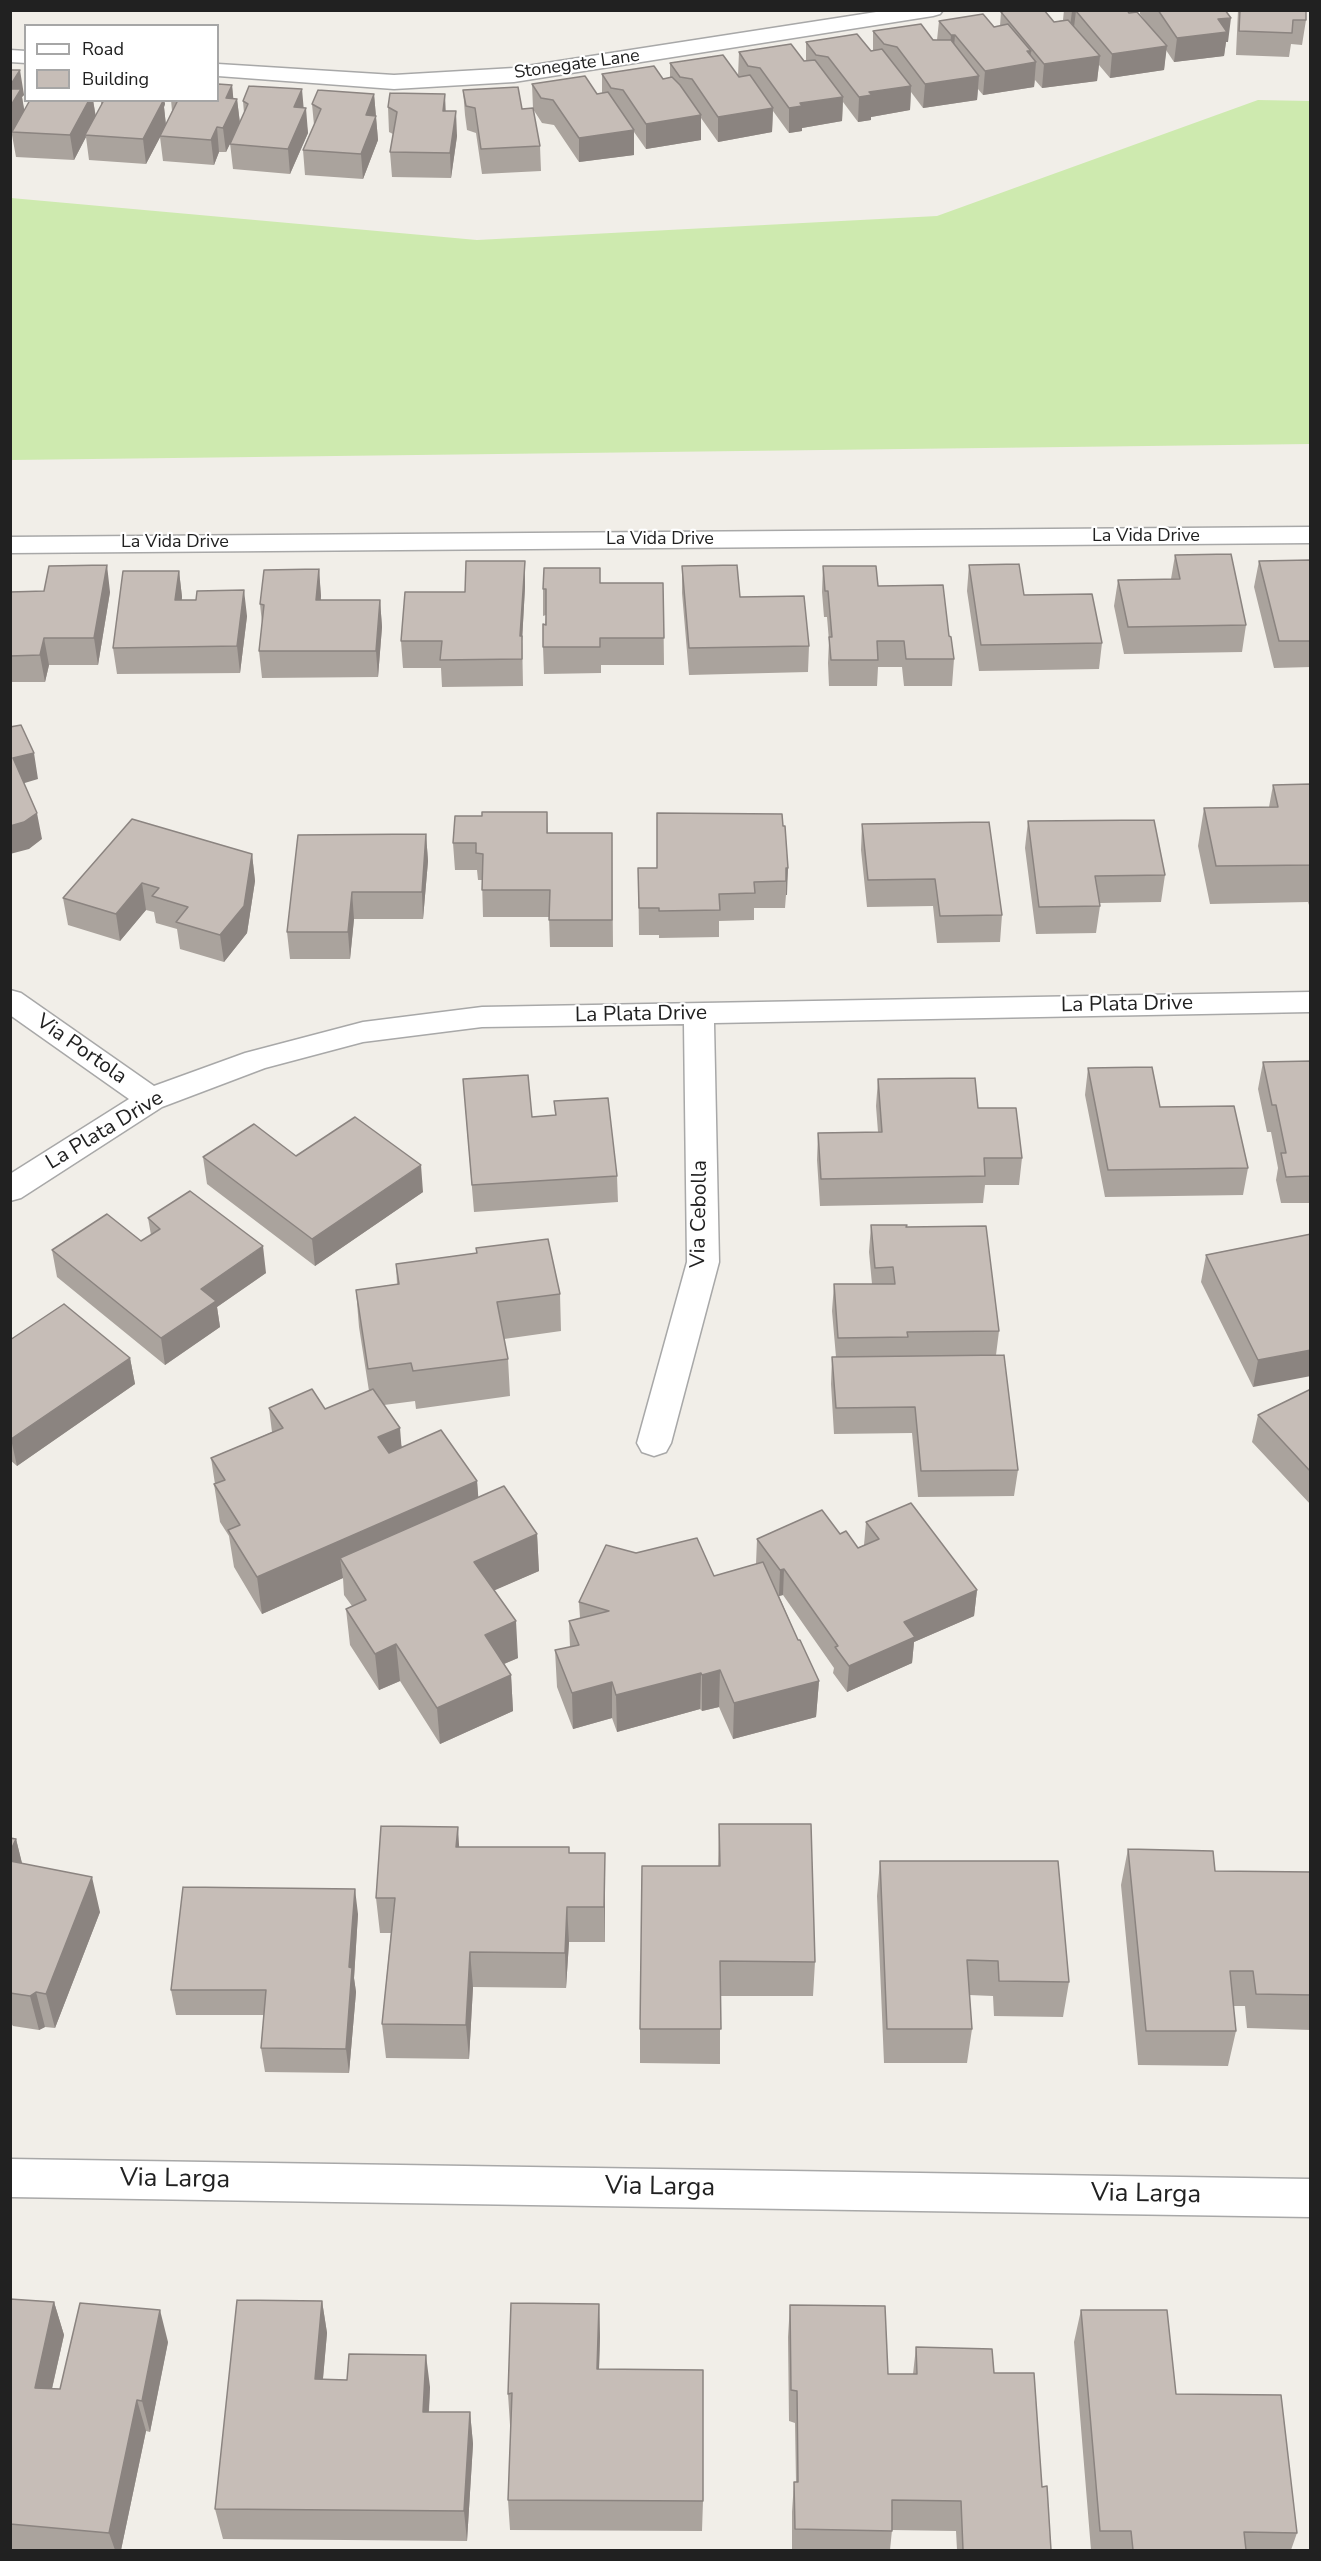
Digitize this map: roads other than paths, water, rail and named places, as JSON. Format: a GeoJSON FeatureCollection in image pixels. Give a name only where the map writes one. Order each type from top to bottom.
{"type":"FeatureCollection","features":[{"type":"Feature","properties":{"kind":"street","name":"Stonegate Lane"},"geometry":{"type":"LineString","coordinates":[[219,70],[394,82],[514,75],[933,10]]}},
{"type":"Feature","properties":{"kind":"street","name":"La Vida Drive"},"geometry":{"type":"LineString","coordinates":[[10,544],[1311,536]]}},
{"type":"Feature","properties":{"kind":"street","name":"Via Portola"},"geometry":{"type":"LineString","coordinates":[[10,1000],[150,1099]]}},
{"type":"Feature","properties":{"kind":"street","name":"La Plata Drive"},"geometry":{"type":"LineString","coordinates":[[10,1190],[150,1099],[256,1060],[363,1032],[482,1017],[1311,1002]]}},
{"type":"Feature","properties":{"kind":"street","name":"Via Cebolla"},"geometry":{"type":"LineString","coordinates":[[654,1443],[703,1262],[699,1014]]}},
{"type":"Feature","properties":{"kind":"street","name":"Via Larga"},"geometry":{"type":"LineString","coordinates":[[10,2178],[1311,2198]]}}]}
